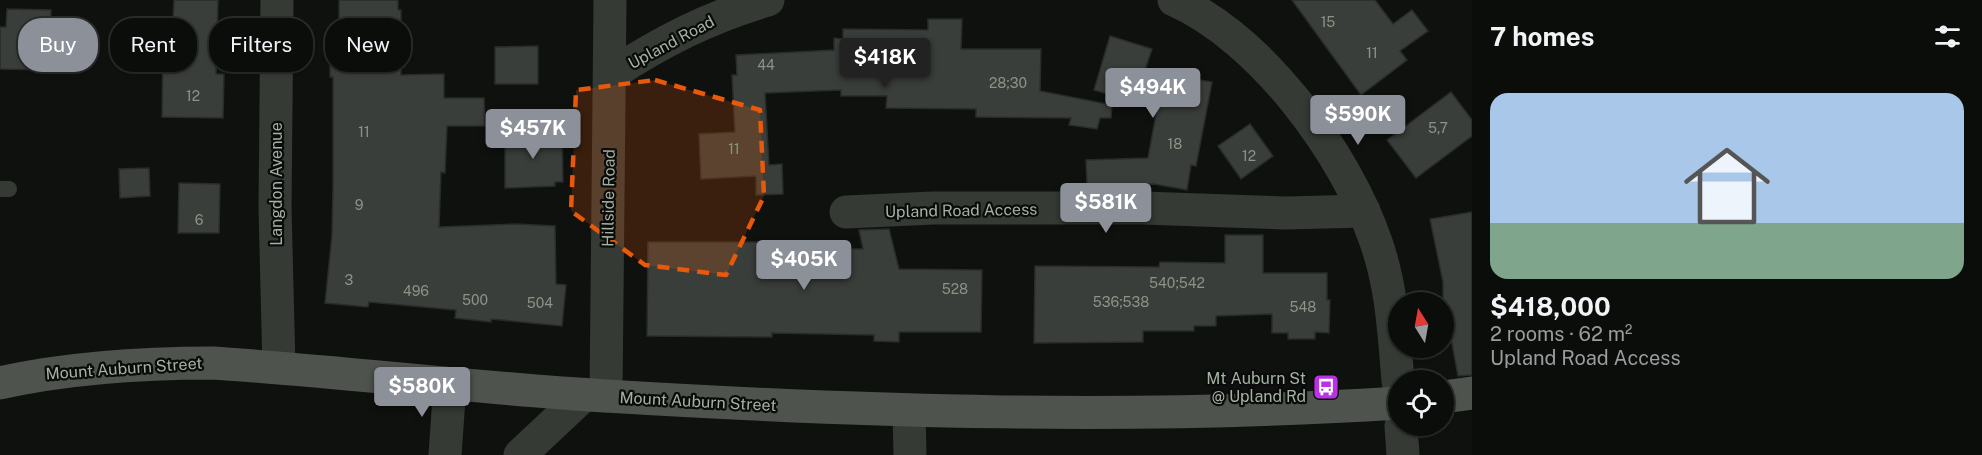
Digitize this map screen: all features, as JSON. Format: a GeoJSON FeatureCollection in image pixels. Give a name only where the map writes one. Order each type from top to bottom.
{"type":"FeatureCollection","features":[{"type":"Feature","properties":{"kind":"main road","name":"Mount Auburn Street"},"geometry":{"type":"LineString","coordinates":[[0,383],[40,374],[154,363],[214,363],[595,395],[909,410],[996,413],[1159,413],[1306,409],[1388,404]]}},
{"type":"Feature","properties":{"kind":"main road"},"geometry":{"type":"LineString","coordinates":[[1454,395],[1472,393]]}},
{"type":"Feature","properties":{"kind":"street","name":"Langdon Avenue"},"geometry":{"type":"LineString","coordinates":[[277,0],[275,208],[279,367]]}},
{"type":"Feature","properties":{"kind":"street","name":"Hillside Road"},"geometry":{"type":"LineString","coordinates":[[595,395],[610,75],[610,0]]}},
{"type":"Feature","properties":{"kind":"street","name":"Upland Road"},"geometry":{"type":"LineString","coordinates":[[610,75],[643,53],[689,28],[736,9],[768,0]]}},
{"type":"Feature","properties":{"kind":"street"},"geometry":{"type":"LineString","coordinates":[[1174,0],[1215,13],[1301,110],[1322,137],[1349,179],[1377,244],[1385,274],[1394,323],[1397,370]]}},
{"type":"Feature","properties":{"kind":"street","name":"Upland Road Access"},"geometry":{"type":"LineString","coordinates":[[846,212],[933,208],[1143,208],[1286,213],[1364,211]]}},
{"type":"Feature","properties":{"kind":"street"},"geometry":{"type":"LineString","coordinates":[[445,455],[450,384]]}},
{"type":"Feature","properties":{"kind":"street"},"geometry":{"type":"LineString","coordinates":[[520,455],[595,395]]}},
{"type":"Feature","properties":{"kind":"street"},"geometry":{"type":"LineString","coordinates":[[909,410],[910,455]]}},
{"type":"Feature","properties":{"kind":"street"},"geometry":{"type":"LineString","coordinates":[[1402,436],[1403,455]]}},
{"type":"Feature","properties":{"kind":"highlighted area"},"geometry":{"type":"Polygon","coordinates":[[[655,80],[760,110],[764,196],[726,275],[645,265],[571,211],[576,90],[655,80]]]}},
{"type":"Feature","properties":{"kind":"building"},"geometry":{"type":"Polygon","coordinates":[[[174,0],[218,0],[218,18],[209,18],[209,72],[224,74],[223,118],[162,117],[163,72],[197,72],[197,18],[173,18],[174,0]]]}},
{"type":"Feature","properties":{"kind":"building"},"geometry":{"type":"Polygon","coordinates":[[[339,0],[398,0],[398,10],[401,10],[401,18],[339,18],[339,0]]]}},
{"type":"Feature","properties":{"kind":"building"},"geometry":{"type":"Polygon","coordinates":[[[1292,0],[1375,0],[1393,24],[1412,10],[1428,31],[1400,51],[1407,60],[1361,95],[1292,0]]]}},
{"type":"Feature","properties":{"kind":"building"},"geometry":{"type":"Polygon","coordinates":[[[7,9],[51,10],[51,18],[18,18],[18,69],[0,69],[0,27],[6,27],[7,9]]]}},
{"type":"Feature","properties":{"kind":"building"},"geometry":{"type":"Polygon","coordinates":[[[928,19],[962,19],[961,49],[1041,49],[1040,91],[1112,105],[1111,118],[1100,118],[1097,129],[1069,125],[1071,118],[976,117],[976,109],[886,108],[887,96],[841,96],[841,90],[765,93],[769,165],[782,164],[783,194],[756,195],[756,176],[701,179],[699,134],[735,132],[732,75],[737,75],[736,55],[834,50],[834,38],[843,39],[843,29],[928,30],[928,19]]]}},
{"type":"Feature","properties":{"kind":"building"},"geometry":{"type":"Polygon","coordinates":[[[1110,36],[1152,49],[1145,70],[1212,82],[1196,166],[1191,165],[1187,190],[1154,184],[1087,186],[1086,160],[1148,158],[1157,109],[1094,90],[1110,36]]]}},
{"type":"Feature","properties":{"kind":"building"},"geometry":{"type":"Polygon","coordinates":[[[538,46],[538,84],[495,84],[495,47],[538,46]]]}},
{"type":"Feature","properties":{"kind":"building"},"geometry":{"type":"Polygon","coordinates":[[[330,72],[444,74],[444,98],[484,98],[485,126],[447,126],[445,173],[441,172],[439,227],[516,224],[555,226],[556,284],[566,285],[562,326],[455,318],[456,310],[369,302],[368,307],[325,303],[332,235],[333,77],[330,77],[330,72]]]}},
{"type":"Feature","properties":{"kind":"building"},"geometry":{"type":"Polygon","coordinates":[[[1451,92],[1472,120],[1472,136],[1416,178],[1387,140],[1451,92]]]}},
{"type":"Feature","properties":{"kind":"building"},"geometry":{"type":"Polygon","coordinates":[[[1250,124],[1273,156],[1241,179],[1218,146],[1250,124]]]}},
{"type":"Feature","properties":{"kind":"building"},"geometry":{"type":"Polygon","coordinates":[[[505,133],[562,133],[563,182],[555,182],[555,186],[505,188],[505,133]]]}},
{"type":"Feature","properties":{"kind":"building"},"geometry":{"type":"Polygon","coordinates":[[[149,168],[150,196],[120,198],[119,169],[149,168]]]}},
{"type":"Feature","properties":{"kind":"building"},"geometry":{"type":"Polygon","coordinates":[[[179,183],[220,184],[219,233],[178,233],[179,183]]]}},
{"type":"Feature","properties":{"kind":"building"},"geometry":{"type":"Polygon","coordinates":[[[1472,212],[1472,375],[1458,376],[1454,354],[1454,292],[1443,292],[1430,219],[1472,212]]]}},
{"type":"Feature","properties":{"kind":"building"},"geometry":{"type":"Polygon","coordinates":[[[889,229],[899,269],[982,270],[981,332],[899,332],[899,342],[874,341],[874,335],[772,333],[772,337],[647,336],[648,242],[773,242],[773,248],[863,249],[859,230],[889,229]]]}},
{"type":"Feature","properties":{"kind":"building"},"geometry":{"type":"Polygon","coordinates":[[[1225,235],[1263,235],[1263,273],[1327,273],[1327,300],[1330,300],[1329,333],[1315,332],[1315,339],[1288,339],[1288,333],[1272,333],[1272,314],[1216,316],[1216,326],[1194,326],[1194,331],[1143,331],[1143,342],[1034,343],[1035,266],[1159,267],[1160,262],[1225,263],[1225,235]]]}},
{"type":"Feature","properties":{"kind":"place","name":"Mt Auburn St @ Upland Rd"},"geometry":{"type":"Point","coordinates":[1326,387]}}]}
